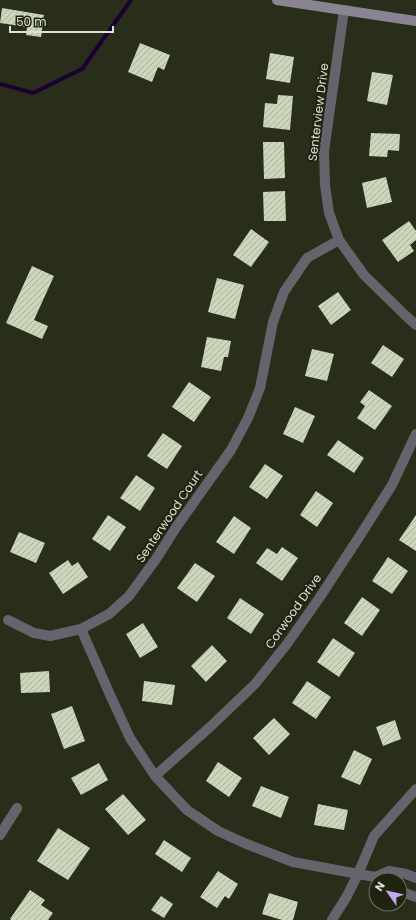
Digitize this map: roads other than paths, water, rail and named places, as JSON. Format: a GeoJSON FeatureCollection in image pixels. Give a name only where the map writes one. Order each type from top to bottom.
{"type":"FeatureCollection","features":[{"type":"Feature","properties":{"kind":"street"},"geometry":{"type":"LineString","coordinates":[[277,0],[416,21]]}},
{"type":"Feature","properties":{"kind":"street","name":"Senterview Drive"},"geometry":{"type":"LineString","coordinates":[[344,10],[324,152],[325,185],[329,214],[339,240],[364,275],[416,325]]}},
{"type":"Feature","properties":{"kind":"street","name":"Senterwood Court"},"geometry":{"type":"LineString","coordinates":[[8,620],[34,634],[50,636],[81,629],[109,614],[129,596],[231,450],[248,418],[260,388],[273,322],[284,292],[307,258],[339,240]]}},
{"type":"Feature","properties":{"kind":"street","name":"Corwood Drive"},"geometry":{"type":"LineString","coordinates":[[155,776],[255,684],[287,644],[392,485],[416,434]]}},
{"type":"Feature","properties":{"kind":"street"},"geometry":{"type":"LineString","coordinates":[[81,629],[130,738],[155,776],[187,810],[218,831],[293,862],[368,877]]}},
{"type":"Feature","properties":{"kind":"street"},"geometry":{"type":"LineString","coordinates":[[332,920],[347,896],[358,874],[374,836],[416,789]]}},
{"type":"Feature","properties":{"kind":"street"},"geometry":{"type":"LineString","coordinates":[[0,836],[17,808]]}},
{"type":"Feature","properties":{"kind":"waterway"},"geometry":{"type":"LineString","coordinates":[[0,84],[33,93],[82,69],[131,0]]}}]}
